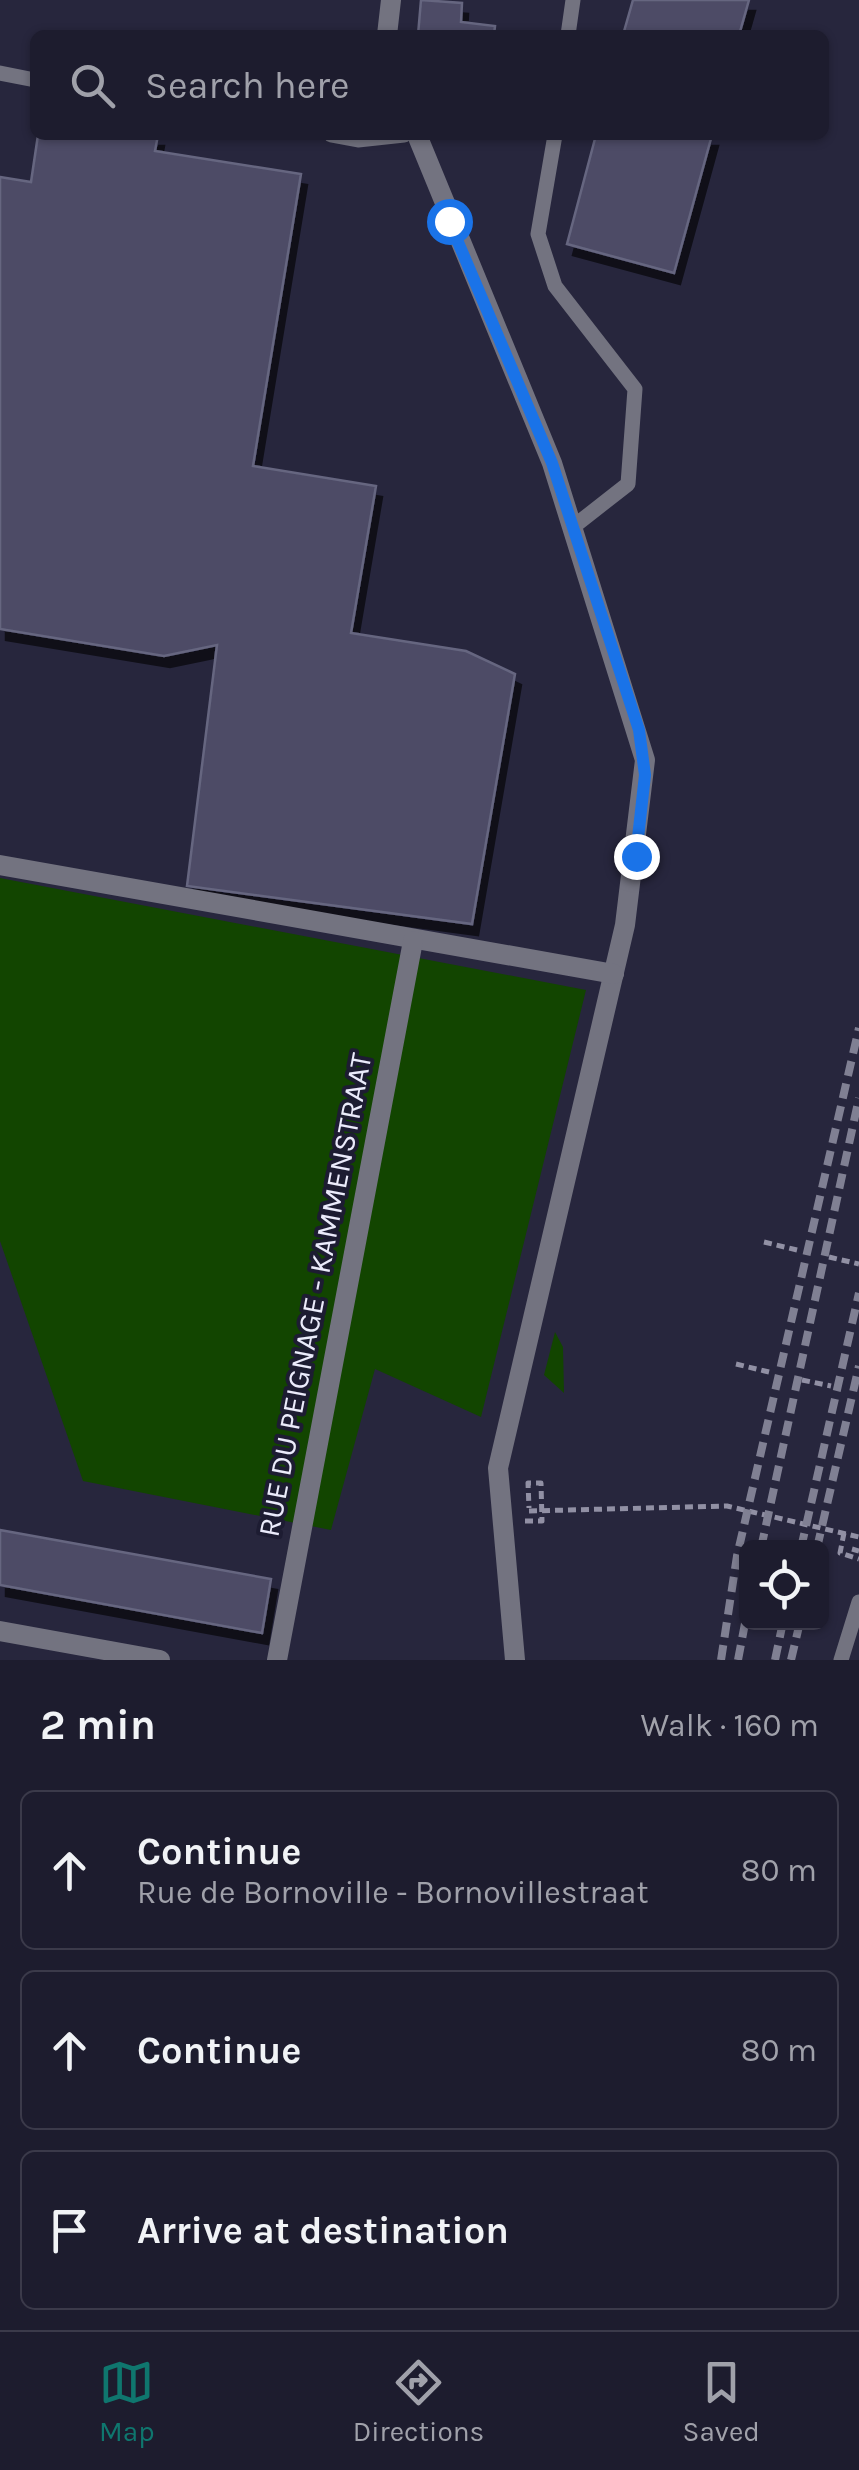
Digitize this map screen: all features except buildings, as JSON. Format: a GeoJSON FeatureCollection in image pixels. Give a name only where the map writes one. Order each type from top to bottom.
{"type":"FeatureCollection","features":[{"type":"Feature","properties":{"kind":"street"},"geometry":{"type":"LineString","coordinates":[[388,30],[391,0]]}},
{"type":"Feature","properties":{"kind":"street"},"geometry":{"type":"LineString","coordinates":[[419,140],[552,463],[639,730],[645,760],[630,894],[614,974],[500,1454],[499,1494],[514,1660]]}},
{"type":"Feature","properties":{"kind":"street"},"geometry":{"type":"LineString","coordinates":[[0,865],[614,974]]}},
{"type":"Feature","properties":{"kind":"street","name":"RUE DU PEIGNAGE - KAMMENSTRAAT"},"geometry":{"type":"LineString","coordinates":[[277,1660],[413,941]]}},
{"type":"Feature","properties":{"kind":"street"},"geometry":{"type":"LineString","coordinates":[[0,1631],[160,1660]]}},
{"type":"Feature","properties":{"kind":"lane"},"geometry":{"type":"LineString","coordinates":[[569,30],[573,0]]}},
{"type":"Feature","properties":{"kind":"lane"},"geometry":{"type":"LineString","coordinates":[[0,73],[30,79]]}},
{"type":"Feature","properties":{"kind":"lane"},"geometry":{"type":"LineString","coordinates":[[554,140],[538,234],[555,286],[635,390],[628,484],[573,527]]}},
{"type":"Feature","properties":{"kind":"lane"},"geometry":{"type":"LineString","coordinates":[[841,1660],[859,1602]]}},
{"type":"Feature","properties":{"kind":"path"},"geometry":{"type":"LineString","coordinates":[[764,1242],[801,1251]]}},
{"type":"Feature","properties":{"kind":"path"},"geometry":{"type":"LineString","coordinates":[[828,1257],[859,1264]]}},
{"type":"Feature","properties":{"kind":"path"},"geometry":{"type":"LineString","coordinates":[[736,1364],[773,1373]]}},
{"type":"Feature","properties":{"kind":"path"},"geometry":{"type":"LineString","coordinates":[[802,1380],[831,1386]]}},
{"type":"Feature","properties":{"kind":"path"},"geometry":{"type":"LineString","coordinates":[[529,1526],[528,1483],[541,1483],[542,1521]]}},
{"type":"Feature","properties":{"kind":"path"},"geometry":{"type":"LineString","coordinates":[[528,1508],[728,1506],[858,1537]]}},
{"type":"Feature","properties":{"kind":"path"},"geometry":{"type":"LineString","coordinates":[[844,1533],[840,1553],[859,1559]]}},
{"type":"Feature","properties":{"kind":"green space"},"geometry":{"type":"Polygon","coordinates":[[[0,878],[586,990],[481,1417],[375,1369],[331,1530],[83,1481],[0,1241],[0,878]]]}},
{"type":"Feature","properties":{"kind":"green space"},"geometry":{"type":"Polygon","coordinates":[[[555,1332],[563,1347],[564,1393],[544,1375],[555,1332]]]}},
{"type":"Feature","properties":{"kind":"railway"},"geometry":{"type":"LineString","coordinates":[[721,1660],[737,1556],[859,1028]]}},
{"type":"Feature","properties":{"kind":"railway"},"geometry":{"type":"LineString","coordinates":[[763,1540],[859,1098]]}},
{"type":"Feature","properties":{"kind":"railway"},"geometry":{"type":"LineString","coordinates":[[803,1540],[859,1293]]}},
{"type":"Feature","properties":{"kind":"railway"},"geometry":{"type":"LineString","coordinates":[[819,1540],[859,1366]]}},
{"type":"Feature","properties":{"kind":"railway"},"geometry":{"type":"LineString","coordinates":[[738,1660],[744,1630]]}},
{"type":"Feature","properties":{"kind":"railway"},"geometry":{"type":"LineString","coordinates":[[775,1660],[781,1630]]}},
{"type":"Feature","properties":{"kind":"railway"},"geometry":{"type":"LineString","coordinates":[[791,1660],[798,1630]]}},
{"type":"Feature","properties":{"kind":"route"},"geometry":{"type":"LineString","coordinates":[[449,221],[552,463],[639,730],[645,775],[636,856]]}}]}
